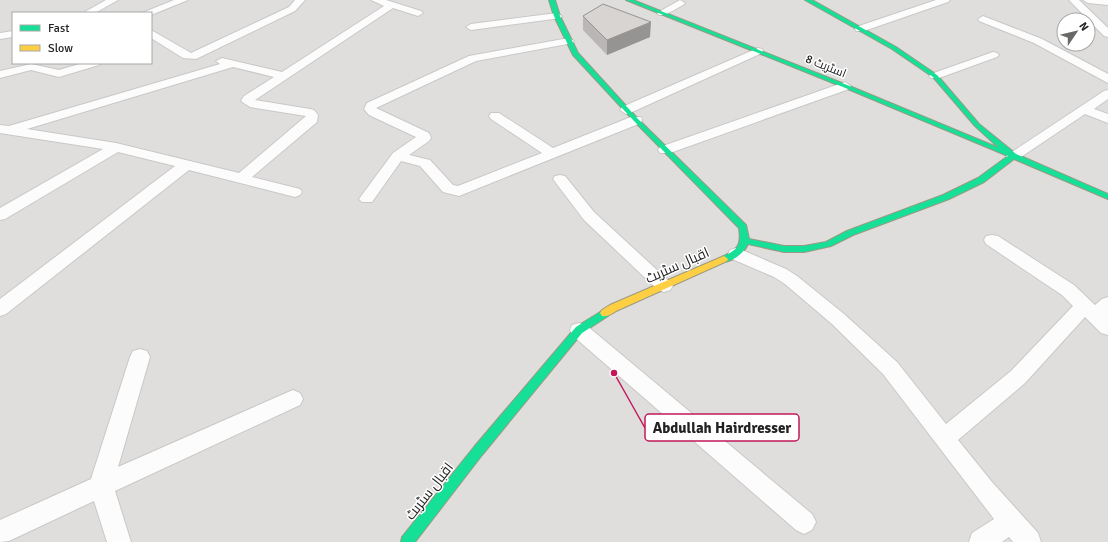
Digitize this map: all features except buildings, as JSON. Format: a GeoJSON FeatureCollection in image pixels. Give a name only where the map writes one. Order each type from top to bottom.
{"type":"FeatureCollection","features":[{"type":"Feature","properties":{"kind":"street"},"geometry":{"type":"LineString","coordinates":[[90,12],[113,0]]}},
{"type":"Feature","properties":{"kind":"street"},"geometry":{"type":"LineString","coordinates":[[150,12],[183,0]]}},
{"type":"Feature","properties":{"kind":"street"},"geometry":{"type":"LineString","coordinates":[[152,34],[187,56],[192,57],[199,55],[292,9],[300,0]]}},
{"type":"Feature","properties":{"kind":"street"},"geometry":{"type":"LineString","coordinates":[[376,0],[418,13]]}},
{"type":"Feature","properties":{"kind":"street"},"geometry":{"type":"LineString","coordinates":[[552,0],[557,16],[575,54],[626,110],[743,227],[741,248]]}},
{"type":"Feature","properties":{"kind":"street","name":"اسٹریٹ 8"},"geometry":{"type":"LineString","coordinates":[[629,0],[845,86],[1108,197]]}},
{"type":"Feature","properties":{"kind":"street"},"geometry":{"type":"LineString","coordinates":[[808,0],[894,48],[935,76],[977,125],[1013,156]]}},
{"type":"Feature","properties":{"kind":"street"},"geometry":{"type":"LineString","coordinates":[[860,29],[945,0]]}},
{"type":"Feature","properties":{"kind":"street"},"geometry":{"type":"LineString","coordinates":[[1074,0],[1108,34]]}},
{"type":"Feature","properties":{"kind":"street"},"geometry":{"type":"LineString","coordinates":[[1088,0],[1108,2]]}},
{"type":"Feature","properties":{"kind":"street"},"geometry":{"type":"LineString","coordinates":[[662,13],[680,3]]}},
{"type":"Feature","properties":{"kind":"street"},"geometry":{"type":"LineString","coordinates":[[242,178],[312,119],[310,113],[247,101],[392,5]]}},
{"type":"Feature","properties":{"kind":"street"},"geometry":{"type":"LineString","coordinates":[[471,27],[557,16]]}},
{"type":"Feature","properties":{"kind":"street"},"geometry":{"type":"LineString","coordinates":[[983,18],[1038,42],[1108,79]]}},
{"type":"Feature","properties":{"kind":"street"},"geometry":{"type":"LineString","coordinates":[[367,199],[398,156],[424,138],[424,136],[373,112],[370,109],[371,106],[473,58],[569,41]]}},
{"type":"Feature","properties":{"kind":"street"},"geometry":{"type":"LineString","coordinates":[[152,46],[165,42]]}},
{"type":"Feature","properties":{"kind":"street"},"geometry":{"type":"LineString","coordinates":[[626,110],[758,51]]}},
{"type":"Feature","properties":{"kind":"street"},"geometry":{"type":"LineString","coordinates":[[199,55],[284,76]]}},
{"type":"Feature","properties":{"kind":"street"},"geometry":{"type":"LineString","coordinates":[[935,76],[993,55]]}},
{"type":"Feature","properties":{"kind":"street"},"geometry":{"type":"LineString","coordinates":[[0,75],[31,67],[59,74],[92,64]]}},
{"type":"Feature","properties":{"kind":"street"},"geometry":{"type":"LineString","coordinates":[[7,133],[232,64]]}},
{"type":"Feature","properties":{"kind":"street"},"geometry":{"type":"LineString","coordinates":[[665,150],[845,86]]}},
{"type":"Feature","properties":{"kind":"street"},"geometry":{"type":"LineString","coordinates":[[741,248],[804,249],[828,244],[850,233],[946,197],[981,180],[1013,156],[1086,110],[1108,94]]}},
{"type":"Feature","properties":{"kind":"street"},"geometry":{"type":"LineString","coordinates":[[1086,110],[1108,119]]}},
{"type":"Feature","properties":{"kind":"street"},"geometry":{"type":"LineString","coordinates":[[495,116],[553,154]]}},
{"type":"Feature","properties":{"kind":"street"},"geometry":{"type":"LineString","coordinates":[[398,156],[425,163],[448,189],[459,191],[636,120]]}},
{"type":"Feature","properties":{"kind":"street"},"geometry":{"type":"LineString","coordinates":[[7,133],[116,147],[296,192]]}},
{"type":"Feature","properties":{"kind":"street"},"geometry":{"type":"LineString","coordinates":[[0,215],[116,147]]}},
{"type":"Feature","properties":{"kind":"street"},"geometry":{"type":"LineString","coordinates":[[0,309],[187,164]]}},
{"type":"Feature","properties":{"kind":"street"},"geometry":{"type":"LineString","coordinates":[[560,179],[589,216],[664,286]]}},
{"type":"Feature","properties":{"kind":"street"},"geometry":{"type":"LineString","coordinates":[[992,240],[1096,309],[1108,328]]}},
{"type":"Feature","properties":{"kind":"street"},"geometry":{"type":"LineString","coordinates":[[741,248],[780,273],[838,318],[890,368],[944,438],[1029,542]]}},
{"type":"Feature","properties":{"kind":"street","name":"اقبال سٹریٹ"},"geometry":{"type":"LineString","coordinates":[[415,539],[478,452],[580,330],[613,308],[664,286],[741,248]]}},
{"type":"Feature","properties":{"kind":"street"},"geometry":{"type":"LineString","coordinates":[[944,438],[993,399],[1028,367],[1063,326],[1096,309]]}},
{"type":"Feature","properties":{"kind":"street"},"geometry":{"type":"LineString","coordinates":[[580,330],[804,522]]}},
{"type":"Feature","properties":{"kind":"street"},"geometry":{"type":"LineString","coordinates":[[119,542],[101,485],[140,357]]}},
{"type":"Feature","properties":{"kind":"street"},"geometry":{"type":"LineString","coordinates":[[0,532],[294,399]]}},
{"type":"Feature","properties":{"kind":"street"},"geometry":{"type":"LineString","coordinates":[[981,542],[1011,521]]}},
{"type":"Feature","properties":{"kind":"shaded area"},"geometry":{"type":"Polygon","coordinates":[[[0,0],[1108,0],[1108,542],[0,542],[0,0]]]}},
{"type":"Feature","properties":{"kind":"traffic: fast"},"geometry":{"type":"LineString","coordinates":[[552,0],[557,16],[575,54],[636,120],[743,227],[745,240],[744,245],[735,254],[724,259]]}},
{"type":"Feature","properties":{"kind":"traffic: fast"},"geometry":{"type":"LineString","coordinates":[[629,0],[845,86],[1013,156]]}},
{"type":"Feature","properties":{"kind":"traffic: fast"},"geometry":{"type":"LineString","coordinates":[[808,0],[894,48],[935,76],[977,125],[1013,156],[1108,197]]}},
{"type":"Feature","properties":{"kind":"traffic: fast"},"geometry":{"type":"LineString","coordinates":[[746,241],[784,249],[804,249],[828,244],[850,233],[946,197],[981,180],[1013,156]]}},
{"type":"Feature","properties":{"kind":"traffic: fast"},"geometry":{"type":"LineString","coordinates":[[407,542],[478,451],[579,330],[605,313]]}},
{"type":"Feature","properties":{"kind":"traffic: slow"},"geometry":{"type":"LineString","coordinates":[[605,313],[613,308],[724,259]]}},
{"type":"Feature","properties":{"kind":"place","name":"Abdullah Hairdresser"},"geometry":{"type":"Point","coordinates":[614,373]}}]}
